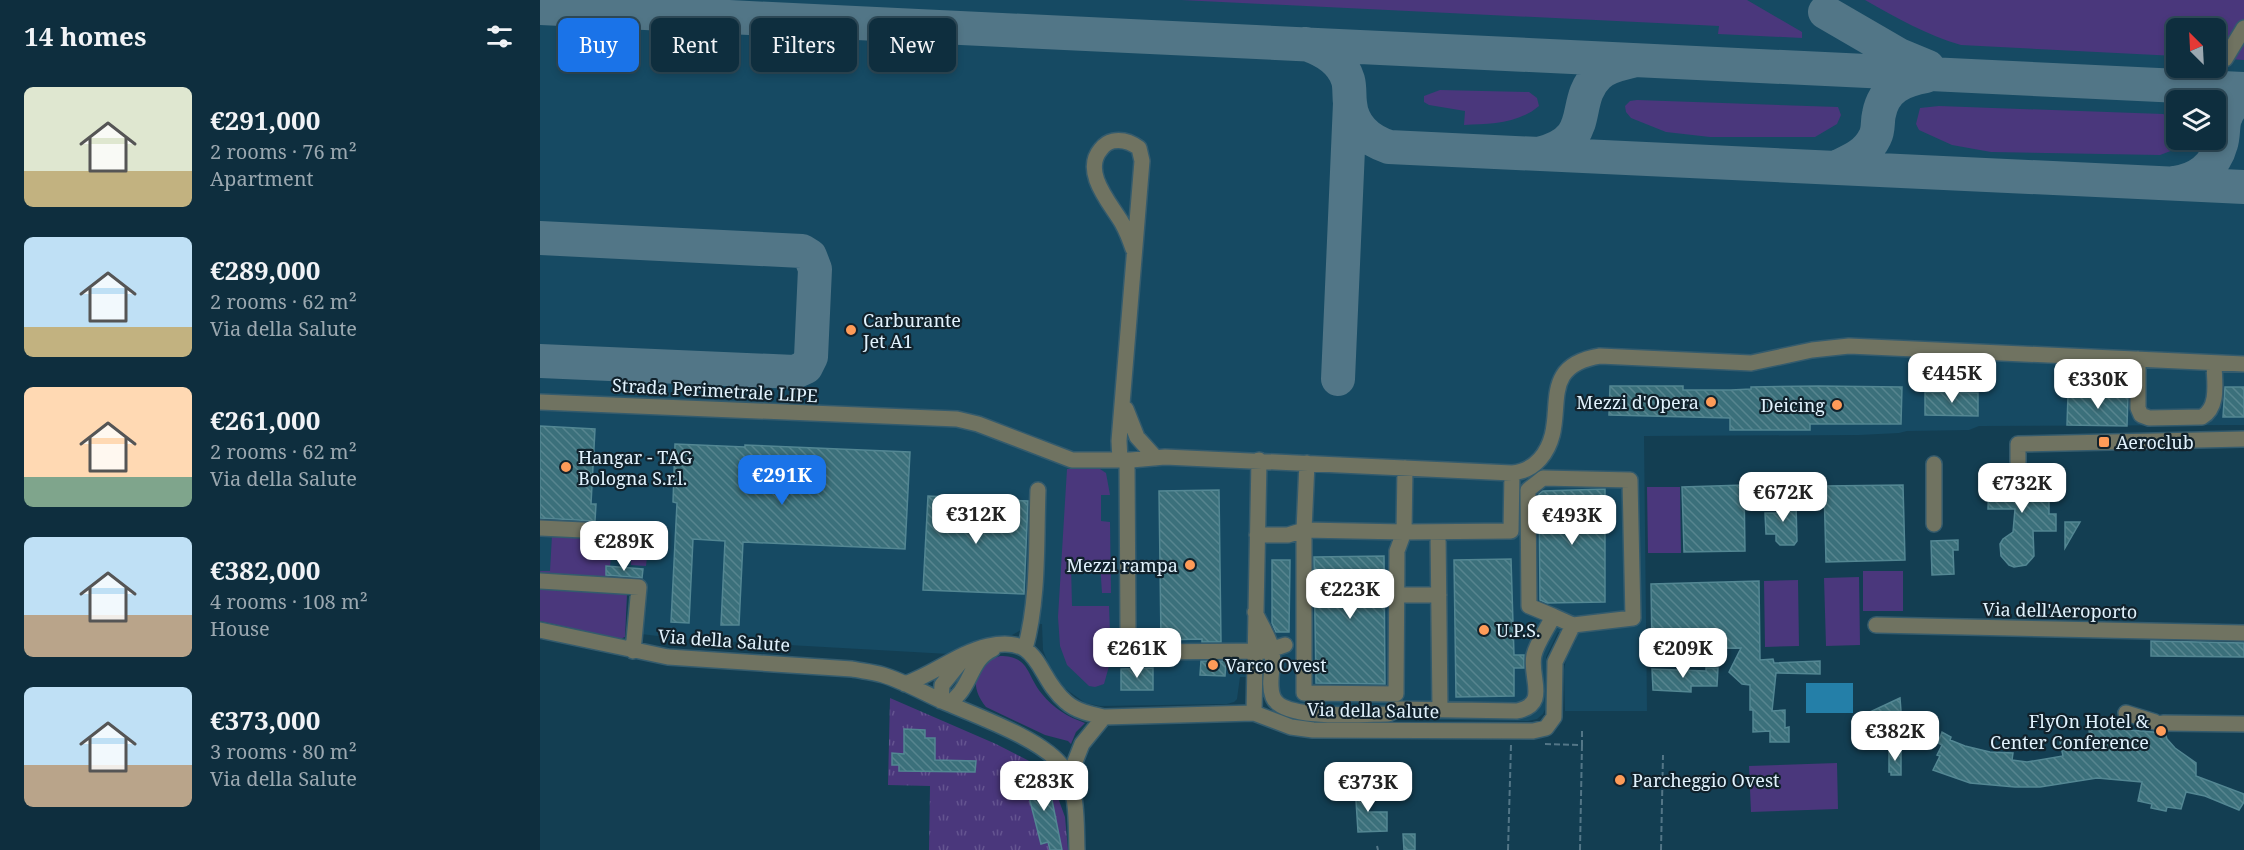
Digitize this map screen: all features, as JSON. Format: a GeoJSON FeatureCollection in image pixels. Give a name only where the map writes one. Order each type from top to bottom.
{"type":"FeatureCollection","features":[{"type":"Feature","properties":{"kind":"street"},"geometry":{"type":"LineString","coordinates":[[2226,57],[2244,28]]}},
{"type":"Feature","properties":{"kind":"street"},"geometry":{"type":"LineString","coordinates":[[1133,249],[1123,225],[1108,204],[1098,184],[1095,171],[1095,160],[1099,152],[1113,141],[1131,142],[1139,148],[1142,161],[1133,249],[1125,404],[1137,436],[1156,458]]}},
{"type":"Feature","properties":{"kind":"street"},"geometry":{"type":"LineString","coordinates":[[1257,535],[1288,535],[1304,530],[1511,531],[1512,473],[1522,472],[1534,465],[1549,448],[1553,436],[1558,382],[1573,364],[1587,358],[1600,356],[1752,363],[1812,350],[1849,346],[2244,364]]}},
{"type":"Feature","properties":{"kind":"street"},"geometry":{"type":"LineString","coordinates":[[2138,359],[2138,408],[2141,415],[2149,418],[2202,417],[2207,414],[2214,400],[2214,363]]}},
{"type":"Feature","properties":{"kind":"street"},"geometry":{"type":"LineString","coordinates":[[1125,391],[1119,441],[1124,460],[1128,631],[1134,649],[1143,652],[1254,651],[1276,653],[1298,634],[1303,624]]}},
{"type":"Feature","properties":{"kind":"street","name":"Strada Perimetrale LIPE"},"geometry":{"type":"LineString","coordinates":[[540,402],[957,419],[978,424],[1072,460],[1156,458],[1259,460],[1512,473]]}},
{"type":"Feature","properties":{"kind":"street"},"geometry":{"type":"LineString","coordinates":[[2018,462],[2018,444],[2244,439]]}},
{"type":"Feature","properties":{"kind":"street"},"geometry":{"type":"LineString","coordinates":[[1254,714],[1259,460]]}},
{"type":"Feature","properties":{"kind":"street"},"geometry":{"type":"LineString","coordinates":[[1307,463],[1304,530],[1304,693],[1396,694],[1395,595],[1397,551],[1404,532],[1405,468]]}},
{"type":"Feature","properties":{"kind":"street"},"geometry":{"type":"LineString","coordinates":[[1934,464],[1934,525]]}},
{"type":"Feature","properties":{"kind":"street"},"geometry":{"type":"LineString","coordinates":[[1544,478],[1630,480],[1633,618],[1570,630],[1553,616],[1529,606],[1528,490],[1544,478]]}},
{"type":"Feature","properties":{"kind":"street"},"geometry":{"type":"LineString","coordinates":[[905,684],[925,677],[979,649],[1004,645],[1025,649],[1032,624],[1034,604],[1038,490]]}},
{"type":"Feature","properties":{"kind":"street"},"geometry":{"type":"LineString","coordinates":[[540,528],[626,532]]}},
{"type":"Feature","properties":{"kind":"street"},"geometry":{"type":"LineString","coordinates":[[1438,532],[1440,710]]}},
{"type":"Feature","properties":{"kind":"street"},"geometry":{"type":"LineString","coordinates":[[540,581],[639,587],[633,651]]}},
{"type":"Feature","properties":{"kind":"street"},"geometry":{"type":"LineString","coordinates":[[1395,595],[1439,601]]}},
{"type":"Feature","properties":{"kind":"street"},"geometry":{"type":"LineString","coordinates":[[1255,612],[1276,653],[1271,690],[1274,699],[1282,706],[1305,713],[1388,714],[1398,709],[1517,711],[1533,705],[1536,697],[1534,656],[1553,616]]}},
{"type":"Feature","properties":{"kind":"street","name":"Via dell'Aeroporto"},"geometry":{"type":"LineString","coordinates":[[1876,625],[2244,633]]}},
{"type":"Feature","properties":{"kind":"street","name":"Via della Salute"},"geometry":{"type":"LineString","coordinates":[[540,630],[668,657],[852,669],[882,675],[905,684],[1020,736],[1047,751],[1064,768],[1068,777],[1074,800],[1077,850]]}},
{"type":"Feature","properties":{"kind":"street","name":"Via della Salute"},"geometry":{"type":"LineString","coordinates":[[1025,649],[1032,653],[1052,688],[1067,703],[1085,713],[1104,717],[1254,714],[1291,727],[1313,730],[1533,731],[1546,728],[1554,717],[1555,662],[1570,630]]}},
{"type":"Feature","properties":{"kind":"street"},"geometry":{"type":"LineString","coordinates":[[965,656],[942,685],[945,702],[962,691],[974,665],[983,654],[1004,645]]}},
{"type":"Feature","properties":{"kind":"street"},"geometry":{"type":"LineString","coordinates":[[2126,713],[2159,722],[2244,724]]}},
{"type":"Feature","properties":{"kind":"street"},"geometry":{"type":"LineString","coordinates":[[1068,777],[1082,744],[1104,717]]}},
{"type":"Feature","properties":{"kind":"path"},"geometry":{"type":"LineString","coordinates":[[1580,850],[1582,730]]}},
{"type":"Feature","properties":{"kind":"path"},"geometry":{"type":"LineString","coordinates":[[1508,850],[1511,742]]}},
{"type":"Feature","properties":{"kind":"path"},"geometry":{"type":"LineString","coordinates":[[1535,743],[1582,745]]}},
{"type":"Feature","properties":{"kind":"path"},"geometry":{"type":"LineString","coordinates":[[1661,850],[1663,755]]}},
{"type":"Feature","properties":{"kind":"path"},"geometry":{"type":"LineString","coordinates":[[1377,846],[1378,850]]}},
{"type":"Feature","properties":{"kind":"shaded area"},"geometry":{"type":"Polygon","coordinates":[[[540,0],[2244,0],[2244,425],[1979,426],[1969,430],[1907,431],[1859,435],[1644,436],[1647,711],[1565,711],[1564,670],[1566,659],[1576,640],[1558,632],[1546,657],[1547,705],[1543,714],[1537,719],[1528,721],[1305,718],[1269,707],[1265,696],[1265,677],[1240,677],[1237,699],[1227,704],[1100,706],[1085,703],[1059,684],[1043,650],[1042,624],[1024,623],[1021,630],[1012,635],[982,640],[949,654],[683,639],[641,634],[645,582],[628,581],[625,630],[540,611],[540,0]]]}},
{"type":"Feature","properties":{"kind":"shaded area"},"geometry":{"type":"Polygon","coordinates":[[[1806,683],[1853,683],[1853,713],[1806,713],[1806,683]]]}},
{"type":"Feature","properties":{"kind":"green space"},"geometry":{"type":"Polygon","coordinates":[[[1181,0],[1747,0],[1802,32],[1802,38],[1718,34],[1719,26],[1181,0]]]}},
{"type":"Feature","properties":{"kind":"green space"},"geometry":{"type":"Polygon","coordinates":[[[1865,0],[2244,0],[2244,60],[2226,59],[2226,18],[2166,18],[2166,55],[1961,45],[1900,20],[1865,0]]]}},
{"type":"Feature","properties":{"kind":"green space"},"geometry":{"type":"Polygon","coordinates":[[[1440,90],[1529,92],[1537,98],[1539,106],[1513,120],[1464,125],[1465,111],[1429,105],[1424,102],[1424,96],[1440,90]]]}},
{"type":"Feature","properties":{"kind":"green space"},"geometry":{"type":"Polygon","coordinates":[[[1630,101],[1838,107],[1841,115],[1837,124],[1815,137],[1710,137],[1666,132],[1631,118],[1625,106],[1630,101]]]}},
{"type":"Feature","properties":{"kind":"green space"},"geometry":{"type":"Polygon","coordinates":[[[1939,106],[2163,114],[2166,115],[2166,150],[2173,150],[2160,155],[1991,152],[1952,145],[1919,130],[1916,124],[1920,108],[1939,106]]]}},
{"type":"Feature","properties":{"kind":"green space"},"geometry":{"type":"Polygon","coordinates":[[[1067,469],[1100,469],[1106,473],[1110,495],[1101,495],[1101,521],[1110,522],[1111,593],[1102,593],[1100,564],[1071,565],[1072,606],[1109,606],[1111,659],[1104,684],[1095,687],[1089,686],[1067,665],[1060,646],[1058,617],[1067,469]]]}},
{"type":"Feature","properties":{"kind":"green space"},"geometry":{"type":"Polygon","coordinates":[[[1647,487],[1680,487],[1681,553],[1648,553],[1647,487]]]}},
{"type":"Feature","properties":{"kind":"green space"},"geometry":{"type":"Polygon","coordinates":[[[552,535],[649,539],[646,566],[631,565],[631,557],[611,556],[609,579],[541,575],[540,571],[550,571],[552,535]]]}},
{"type":"Feature","properties":{"kind":"green space"},"geometry":{"type":"Polygon","coordinates":[[[1863,571],[1903,571],[1903,611],[1863,611],[1863,571]]]}},
{"type":"Feature","properties":{"kind":"green space"},"geometry":{"type":"Polygon","coordinates":[[[1859,577],[1860,645],[1826,646],[1824,578],[1859,577]]]}},
{"type":"Feature","properties":{"kind":"green space"},"geometry":{"type":"Polygon","coordinates":[[[1798,580],[1799,646],[1765,647],[1764,581],[1798,580]]]}},
{"type":"Feature","properties":{"kind":"green space"},"geometry":{"type":"Polygon","coordinates":[[[540,587],[627,593],[625,637],[620,639],[540,621],[540,587]]]}},
{"type":"Feature","properties":{"kind":"green space"},"geometry":{"type":"Polygon","coordinates":[[[1000,656],[1017,659],[1051,704],[1085,723],[1076,732],[1071,744],[1068,741],[1045,735],[986,707],[977,692],[976,677],[984,665],[1000,656]]]}},
{"type":"Feature","properties":{"kind":"green space"},"geometry":{"type":"Polygon","coordinates":[[[890,698],[996,744],[1043,768],[1054,787],[1065,817],[1068,850],[929,850],[930,786],[888,785],[890,698]]]}},
{"type":"Feature","properties":{"kind":"green space"},"geometry":{"type":"Polygon","coordinates":[[[1837,763],[1838,809],[1751,812],[1749,766],[1837,763]]]}},
{"type":"Feature","properties":{"kind":"building"},"geometry":{"type":"Polygon","coordinates":[[[1610,386],[1683,386],[1683,390],[1818,386],[1902,387],[1901,424],[1810,424],[1810,430],[1730,430],[1730,418],[1609,415],[1610,386]]]}},
{"type":"Feature","properties":{"kind":"building"},"geometry":{"type":"Polygon","coordinates":[[[2225,387],[2244,387],[2244,417],[2223,417],[2225,387]]]}},
{"type":"Feature","properties":{"kind":"building"},"geometry":{"type":"Polygon","coordinates":[[[1925,392],[1978,393],[1978,416],[1925,415],[1925,392]]]}},
{"type":"Feature","properties":{"kind":"building"},"geometry":{"type":"Polygon","coordinates":[[[2068,395],[2128,396],[2127,426],[2067,425],[2068,395]]]}},
{"type":"Feature","properties":{"kind":"building","name":"Hangar - TAG Bologna S.r.l."},"geometry":{"type":"Polygon","coordinates":[[[540,426],[595,429],[591,504],[596,504],[595,521],[540,518],[540,426]]]}},
{"type":"Feature","properties":{"kind":"building"},"geometry":{"type":"Polygon","coordinates":[[[675,444],[910,452],[905,549],[743,542],[739,625],[721,625],[725,541],[693,539],[689,623],[671,622],[677,503],[673,502],[675,444]]]}},
{"type":"Feature","properties":{"kind":"building"},"geometry":{"type":"Polygon","coordinates":[[[1989,478],[2049,478],[2049,514],[2056,514],[2056,531],[2033,531],[2034,556],[2026,565],[2014,567],[2001,556],[2000,544],[2013,532],[2015,509],[1988,509],[1989,478]]]}},
{"type":"Feature","properties":{"kind":"building"},"geometry":{"type":"Polygon","coordinates":[[[1744,485],[1745,551],[1684,552],[1682,487],[1744,485]]]}},
{"type":"Feature","properties":{"kind":"building"},"geometry":{"type":"Polygon","coordinates":[[[1903,485],[1905,560],[1826,562],[1824,486],[1903,485]]]}},
{"type":"Feature","properties":{"kind":"building"},"geometry":{"type":"Polygon","coordinates":[[[1605,489],[1605,602],[1547,603],[1540,600],[1539,494],[1543,491],[1605,489]]]}},
{"type":"Feature","properties":{"kind":"building","name":"Mezzi rampa"},"geometry":{"type":"Polygon","coordinates":[[[1219,490],[1221,642],[1202,642],[1202,639],[1161,640],[1159,491],[1219,490]]]}},
{"type":"Feature","properties":{"kind":"building"},"geometry":{"type":"Polygon","coordinates":[[[928,496],[1028,501],[1024,594],[923,590],[928,496]]]}},
{"type":"Feature","properties":{"kind":"building"},"geometry":{"type":"Polygon","coordinates":[[[1793,501],[1796,504],[1797,541],[1794,545],[1780,545],[1776,541],[1776,534],[1766,534],[1765,513],[1777,513],[1776,504],[1793,501]]]}},
{"type":"Feature","properties":{"kind":"building"},"geometry":{"type":"Polygon","coordinates":[[[2065,522],[2080,522],[2065,548],[2065,522]]]}},
{"type":"Feature","properties":{"kind":"building"},"geometry":{"type":"Polygon","coordinates":[[[1958,540],[1958,550],[1953,550],[1954,574],[1932,575],[1931,541],[1958,540]]]}},
{"type":"Feature","properties":{"kind":"building"},"geometry":{"type":"Polygon","coordinates":[[[1384,556],[1385,684],[1316,683],[1314,557],[1384,556]]]}},
{"type":"Feature","properties":{"kind":"building","name":"U.P.S."},"geometry":{"type":"Polygon","coordinates":[[[1511,559],[1514,655],[1524,655],[1524,668],[1514,668],[1514,696],[1456,697],[1454,560],[1511,559]]]}},
{"type":"Feature","properties":{"kind":"building"},"geometry":{"type":"Polygon","coordinates":[[[1272,560],[1290,560],[1289,632],[1276,632],[1272,623],[1272,560]]]}},
{"type":"Feature","properties":{"kind":"building"},"geometry":{"type":"Polygon","coordinates":[[[606,566],[643,569],[642,578],[606,575],[606,566]]]}},
{"type":"Feature","properties":{"kind":"building"},"geometry":{"type":"Polygon","coordinates":[[[1759,581],[1760,660],[1773,659],[1774,663],[1820,661],[1820,674],[1776,673],[1772,711],[1785,710],[1785,728],[1789,727],[1789,742],[1770,742],[1770,731],[1753,732],[1750,685],[1742,684],[1729,672],[1741,648],[1652,649],[1651,584],[1759,581]]]}},
{"type":"Feature","properties":{"kind":"building"},"geometry":{"type":"Polygon","coordinates":[[[2151,641],[2244,643],[2244,657],[2151,656],[2151,641]]]}},
{"type":"Feature","properties":{"kind":"building","name":"Varco Ovest"},"geometry":{"type":"Polygon","coordinates":[[[1201,661],[1226,661],[1225,676],[1200,675],[1201,661]]]}},
{"type":"Feature","properties":{"kind":"building"},"geometry":{"type":"Polygon","coordinates":[[[1153,668],[1153,690],[1121,690],[1121,669],[1153,668]]]}},
{"type":"Feature","properties":{"kind":"building"},"geometry":{"type":"Polygon","coordinates":[[[1706,668],[1718,668],[1717,686],[1691,686],[1691,692],[1653,690],[1652,669],[1706,671],[1706,668]]]}},
{"type":"Feature","properties":{"kind":"building"},"geometry":{"type":"Polygon","coordinates":[[[1900,698],[1901,711],[1870,712],[1900,698]]]}},
{"type":"Feature","properties":{"kind":"building"},"geometry":{"type":"Polygon","coordinates":[[[904,729],[925,730],[925,738],[935,738],[935,760],[976,761],[975,772],[899,771],[899,765],[892,765],[892,753],[904,754],[904,729]]]}},
{"type":"Feature","properties":{"kind":"building"},"geometry":{"type":"Polygon","coordinates":[[[2117,729],[2165,733],[2175,748],[2196,763],[2196,776],[2244,794],[2244,802],[2239,810],[2205,796],[2186,792],[2181,809],[2167,807],[2166,811],[2151,808],[2152,804],[2138,801],[2142,782],[2097,778],[2040,787],[2015,787],[1970,783],[1933,770],[1940,756],[1937,755],[1942,745],[1938,743],[1942,732],[1951,737],[1950,740],[1965,746],[1990,752],[2013,753],[2012,760],[2027,762],[2063,756],[2060,742],[2090,738],[2089,730],[2117,729]]]}},
{"type":"Feature","properties":{"kind":"building"},"geometry":{"type":"Polygon","coordinates":[[[1901,749],[1901,775],[1891,775],[1889,750],[1901,749]]]}},
{"type":"Feature","properties":{"kind":"building"},"geometry":{"type":"Polygon","coordinates":[[[1038,769],[1051,795],[1062,850],[1050,850],[1048,842],[1041,844],[1028,793],[1036,790],[1029,772],[1038,769]]]}},
{"type":"Feature","properties":{"kind":"building"},"geometry":{"type":"Polygon","coordinates":[[[1368,784],[1368,812],[1387,812],[1387,831],[1358,832],[1355,785],[1368,784]]]}},
{"type":"Feature","properties":{"kind":"building"},"geometry":{"type":"Polygon","coordinates":[[[1403,834],[1415,834],[1415,850],[1404,850],[1403,834]]]}},
{"type":"Feature","properties":{"kind":"taxiway"},"geometry":{"type":"LineString","coordinates":[[540,8],[2244,89]]}},
{"type":"Feature","properties":{"kind":"taxiway"},"geometry":{"type":"LineString","coordinates":[[1825,12],[1899,55],[1928,67]]}},
{"type":"Feature","properties":{"kind":"taxiway"},"geometry":{"type":"LineString","coordinates":[[1306,44],[1319,49],[1337,61],[1348,80],[1354,119],[1368,136],[1389,147],[2244,187]]}},
{"type":"Feature","properties":{"kind":"taxiway"},"geometry":{"type":"LineString","coordinates":[[1539,154],[1557,147],[1569,139],[1576,130],[1585,97],[1598,75],[1610,67],[1632,61]]}},
{"type":"Feature","properties":{"kind":"taxiway"},"geometry":{"type":"LineString","coordinates":[[1835,168],[1858,156],[1872,143],[1882,105],[1890,92],[1902,83],[1926,76]]}},
{"type":"Feature","properties":{"kind":"taxiway"},"geometry":{"type":"LineString","coordinates":[[2174,183],[2190,179],[2210,166],[2221,144],[2227,113],[2244,95]]}},
{"type":"Feature","properties":{"kind":"taxiway"},"geometry":{"type":"LineString","coordinates":[[1338,379],[1350,103]]}},
{"type":"Feature","properties":{"kind":"taxiway"},"geometry":{"type":"LineString","coordinates":[[540,238],[802,251],[810,256],[815,269],[811,357],[806,367],[795,372],[540,361]]}},
{"type":"Feature","properties":{"kind":"place","name":"Carburante Jet A1"},"geometry":{"type":"Point","coordinates":[851,330]}},
{"type":"Feature","properties":{"kind":"place","name":"Mezzi d'Opera"},"geometry":{"type":"Point","coordinates":[1711,402]}},
{"type":"Feature","properties":{"kind":"place","name":"Deicing"},"geometry":{"type":"Point","coordinates":[1837,405]}},
{"type":"Feature","properties":{"kind":"place","name":"Aeroclub"},"geometry":{"type":"Point","coordinates":[2104,442]}},
{"type":"Feature","properties":{"kind":"place","name":"Hangar - TAG Bologna S.r.l."},"geometry":{"type":"Point","coordinates":[566,467]}},
{"type":"Feature","properties":{"kind":"place","name":"Mezzi rampa"},"geometry":{"type":"Point","coordinates":[1190,565]}},
{"type":"Feature","properties":{"kind":"place","name":"U.P.S."},"geometry":{"type":"Point","coordinates":[1484,630]}},
{"type":"Feature","properties":{"kind":"place","name":"Varco Ovest"},"geometry":{"type":"Point","coordinates":[1213,665]}},
{"type":"Feature","properties":{"kind":"place","name":"FlyOn Hotel & Center Conference"},"geometry":{"type":"Point","coordinates":[2161,731]}},
{"type":"Feature","properties":{"kind":"place","name":"Parcheggio Ovest"},"geometry":{"type":"Point","coordinates":[1620,780]}}]}
